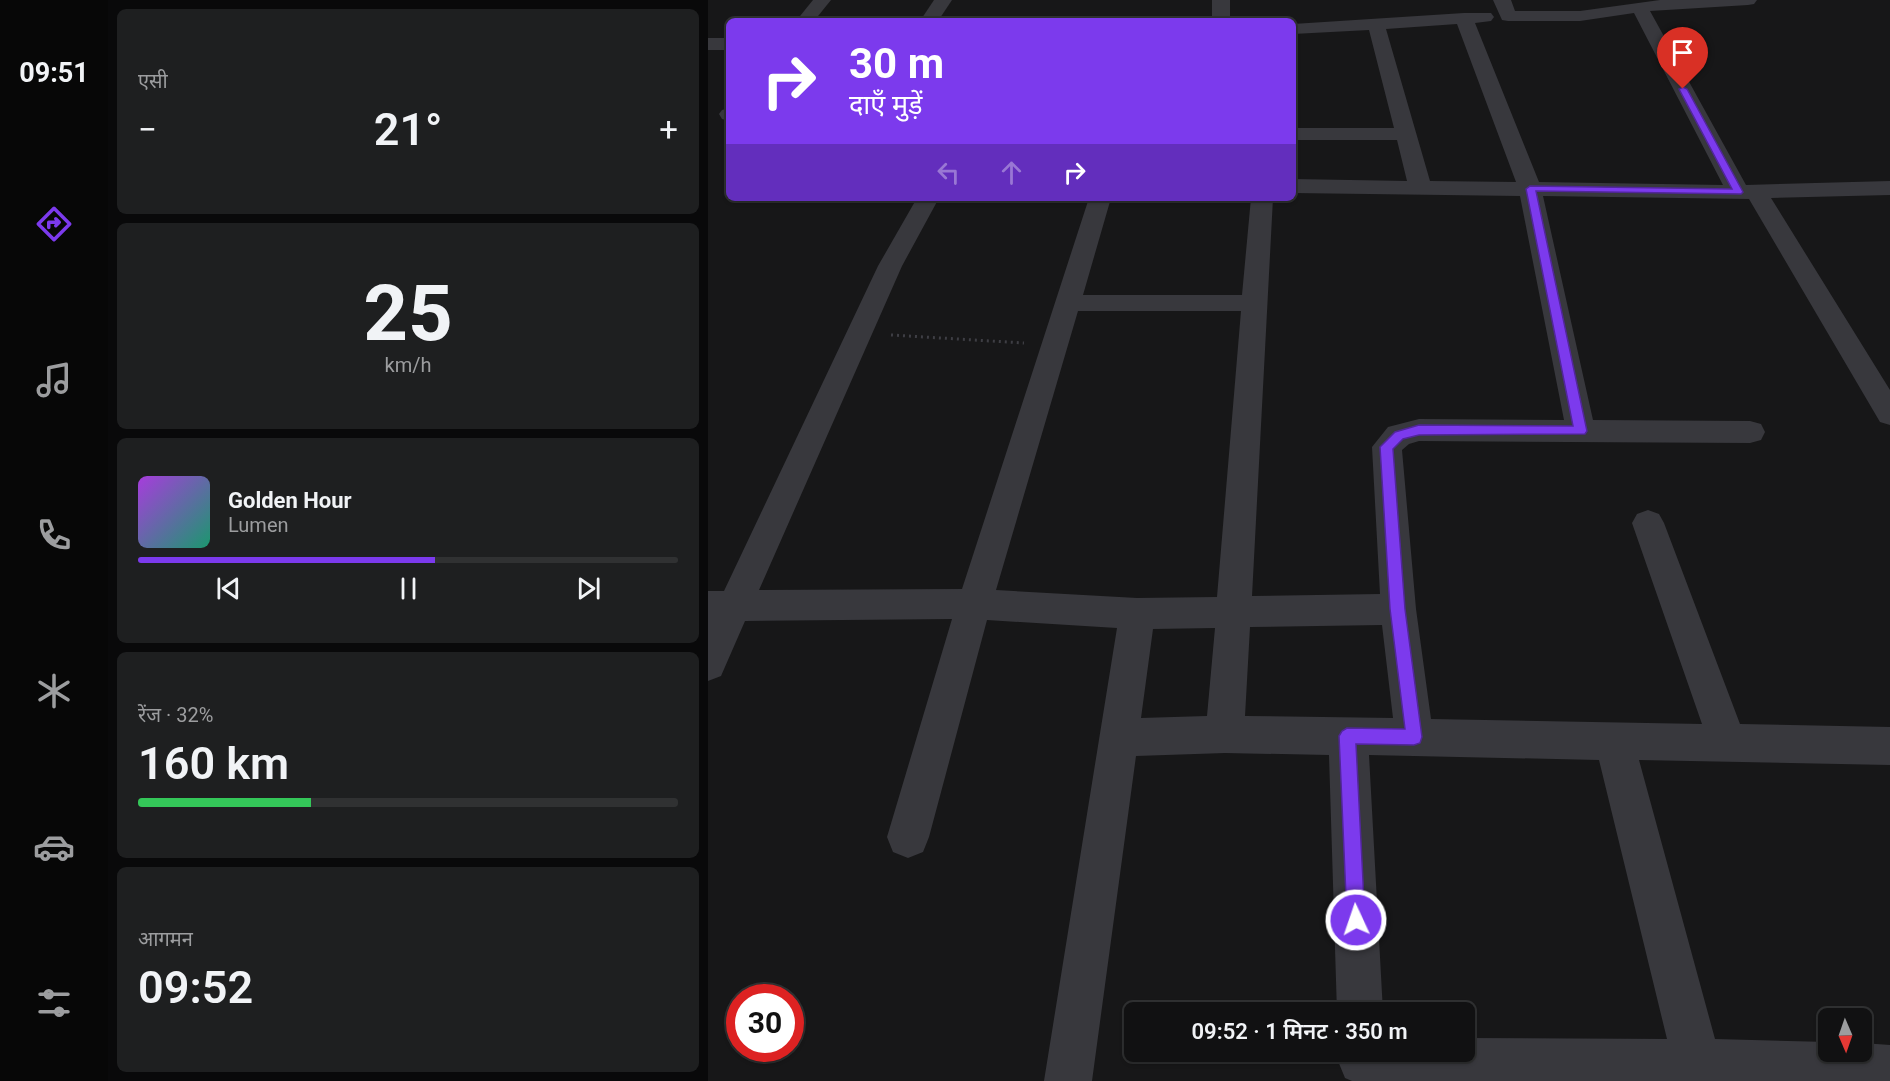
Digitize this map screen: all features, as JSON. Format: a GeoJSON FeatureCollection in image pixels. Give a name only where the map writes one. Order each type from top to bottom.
{"type":"FeatureCollection","features":[{"type":"Feature","properties":{"kind":"street"},"geometry":{"type":"LineString","coordinates":[[807,18],[822,0]]}},
{"type":"Feature","properties":{"kind":"street"},"geometry":{"type":"LineString","coordinates":[[931,18],[943,0]]}},
{"type":"Feature","properties":{"kind":"street"},"geometry":{"type":"LineString","coordinates":[[1221,0],[1221,18]]}},
{"type":"Feature","properties":{"kind":"street"},"geometry":{"type":"LineString","coordinates":[[1296,29],[1464,18],[1505,8],[1580,16],[1639,7],[1748,0]]}},
{"type":"Feature","properties":{"kind":"street"},"geometry":{"type":"LineString","coordinates":[[1639,7],[1747,192],[1877,371],[1890,414]]}},
{"type":"Feature","properties":{"kind":"street"},"geometry":{"type":"LineString","coordinates":[[1464,18],[1530,189],[1581,431]]}},
{"type":"Feature","properties":{"kind":"street"},"geometry":{"type":"LineString","coordinates":[[1376,24],[1420,187]]}},
{"type":"Feature","properties":{"kind":"street"},"geometry":{"type":"LineString","coordinates":[[708,44],[726,44]]}},
{"type":"Feature","properties":{"kind":"street"},"geometry":{"type":"LineString","coordinates":[[1296,134],[1406,134]]}},
{"type":"Feature","properties":{"kind":"street"},"geometry":{"type":"LineString","coordinates":[[1296,186],[1747,192],[1890,188]]}},
{"type":"Feature","properties":{"kind":"street"},"geometry":{"type":"LineString","coordinates":[[708,664],[721,606],[859,334],[890,266],[926,201]]}},
{"type":"Feature","properties":{"kind":"street"},"geometry":{"type":"LineString","coordinates":[[908,837],[974,604],[1099,201]]}},
{"type":"Feature","properties":{"kind":"street"},"geometry":{"type":"LineString","coordinates":[[1225,734],[1262,201]]}},
{"type":"Feature","properties":{"kind":"street"},"geometry":{"type":"LineString","coordinates":[[1068,303],[1255,303]]}},
{"type":"Feature","properties":{"kind":"street"},"geometry":{"type":"LineString","coordinates":[[1414,737],[1398,609],[1387,447],[1400,435],[1419,430],[1750,432]]}},
{"type":"Feature","properties":{"kind":"street"},"geometry":{"type":"LineString","coordinates":[[1648,523],[1728,743]]}},
{"type":"Feature","properties":{"kind":"street"},"geometry":{"type":"LineString","coordinates":[[721,606],[974,604],[1137,614],[1398,609]]}},
{"type":"Feature","properties":{"kind":"street"},"geometry":{"type":"LineString","coordinates":[[1068,1081],[1137,614]]}},
{"type":"Feature","properties":{"kind":"street"},"geometry":{"type":"LineString","coordinates":[[1118,738],[1225,734],[1890,746]]}},
{"type":"Feature","properties":{"kind":"street"},"geometry":{"type":"LineString","coordinates":[[1347,736],[1360,1002]]}},
{"type":"Feature","properties":{"kind":"street"},"geometry":{"type":"LineString","coordinates":[[1614,741],[1698,1064]]}},
{"type":"Feature","properties":{"kind":"street"},"geometry":{"type":"LineString","coordinates":[[1362,1064],[1698,1064],[1890,1069]]}},
{"type":"Feature","properties":{"kind":"path"},"geometry":{"type":"LineString","coordinates":[[859,334],[1055,345]]}},
{"type":"Feature","properties":{"kind":"route"},"geometry":{"type":"LineString","coordinates":[[1356,920],[1347,736],[1414,737],[1398,609],[1387,447],[1400,435],[1419,430],[1581,431],[1530,189],[1738,192],[1683,89]]}}]}
